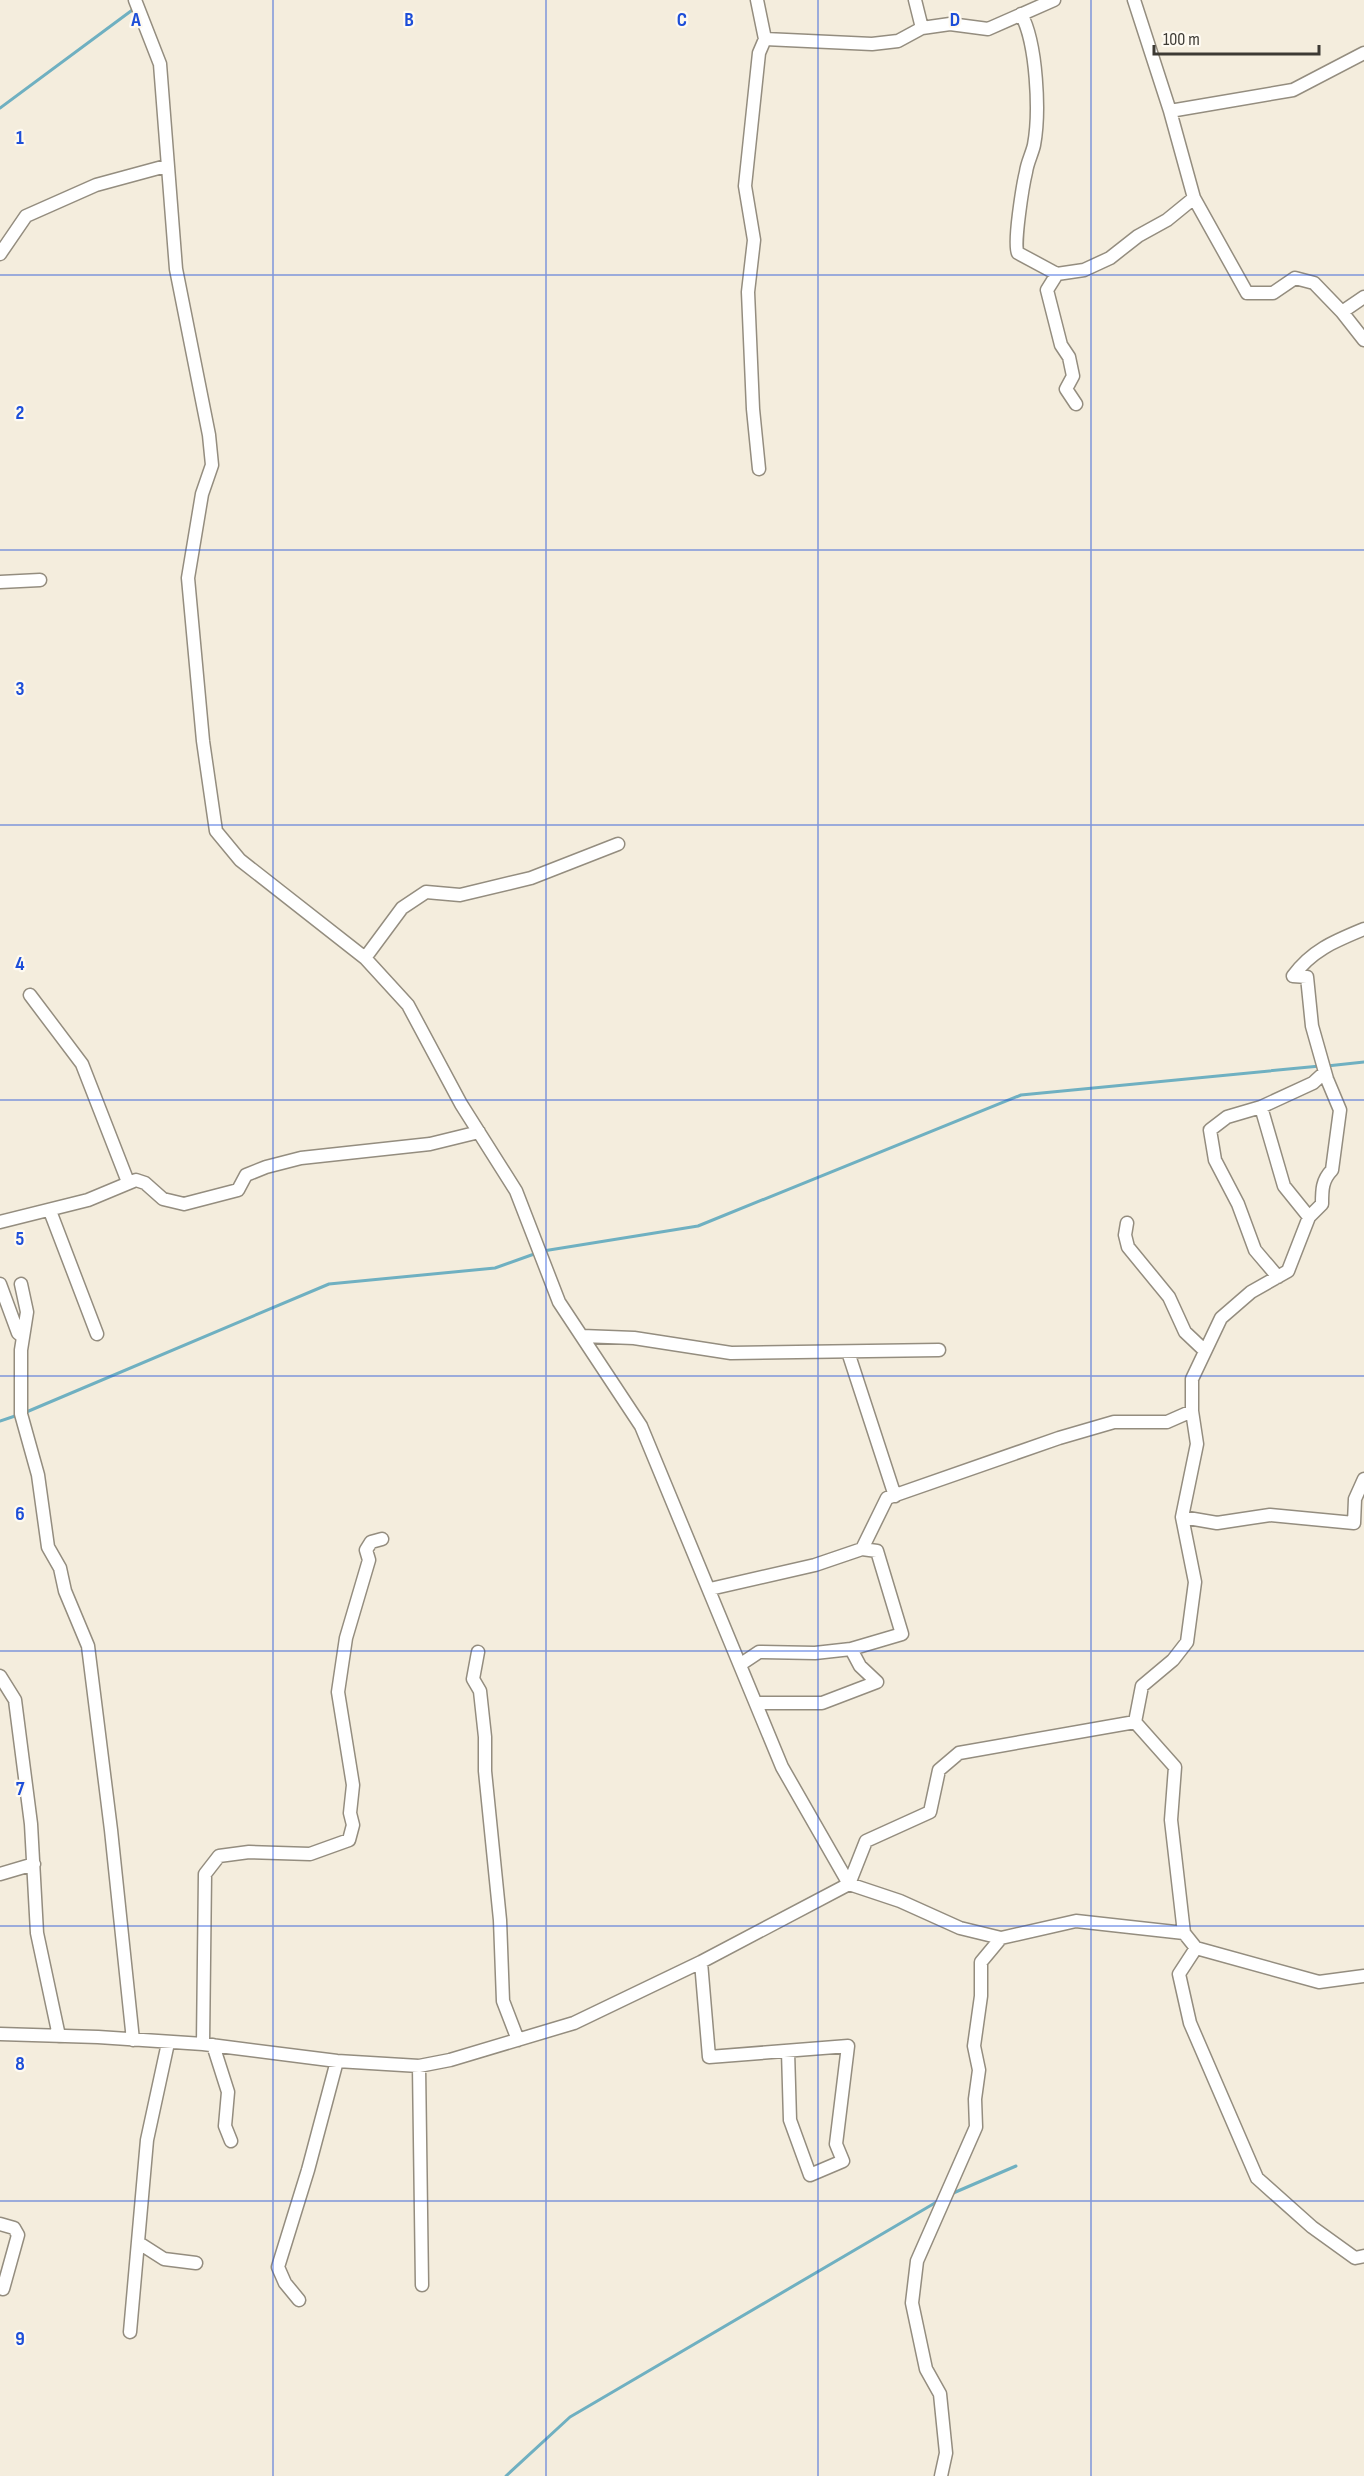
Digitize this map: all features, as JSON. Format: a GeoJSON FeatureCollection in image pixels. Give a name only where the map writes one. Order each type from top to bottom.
{"type":"FeatureCollection","features":[{"type":"Feature","properties":{"kind":"street"},"geometry":{"type":"LineString","coordinates":[[135,0],[160,64],[165,115],[166,166],[176,269],[209,435],[212,465],[202,494],[188,578],[203,741],[216,831],[240,860],[365,958],[408,1005],[479,1132],[516,1191],[559,1302],[641,1426],[782,1767],[849,1884],[900,1901],[960,1928],[1001,1938],[1076,1921],[1184,1933]]}},
{"type":"Feature","properties":{"kind":"street"},"geometry":{"type":"LineString","coordinates":[[757,0],[765,39],[759,53],[745,186],[754,240],[748,292],[753,409],[759,469]]}},
{"type":"Feature","properties":{"kind":"street"},"geometry":{"type":"LineString","coordinates":[[915,0],[922,28]]}},
{"type":"Feature","properties":{"kind":"street"},"geometry":{"type":"LineString","coordinates":[[765,39],[872,44],[898,41],[922,28],[950,24],[988,28],[1054,0]]}},
{"type":"Feature","properties":{"kind":"street"},"geometry":{"type":"LineString","coordinates":[[1134,0],[1170,111],[1194,198],[1247,292],[1273,293],[1295,278],[1314,283],[1342,312],[1364,340]]}},
{"type":"Feature","properties":{"kind":"street"},"geometry":{"type":"LineString","coordinates":[[1021,14],[1027,24],[1036,74],[1035,131],[1026,171],[1015,247],[1018,253],[1057,274],[1084,270],[1110,258],[1138,236],[1167,220],[1194,198]]}},
{"type":"Feature","properties":{"kind":"street"},"geometry":{"type":"LineString","coordinates":[[1170,111],[1293,90],[1364,53]]}},
{"type":"Feature","properties":{"kind":"street"},"geometry":{"type":"LineString","coordinates":[[0,254],[26,216],[96,185],[166,166]]}},
{"type":"Feature","properties":{"kind":"street"},"geometry":{"type":"LineString","coordinates":[[1057,274],[1047,290],[1061,345],[1069,357],[1073,376],[1066,389],[1076,404]]}},
{"type":"Feature","properties":{"kind":"street"},"geometry":{"type":"LineString","coordinates":[[1342,312],[1364,297]]}},
{"type":"Feature","properties":{"kind":"street"},"geometry":{"type":"LineString","coordinates":[[0,582],[40,580]]}},
{"type":"Feature","properties":{"kind":"street"},"geometry":{"type":"LineString","coordinates":[[365,958],[402,908],[426,892],[460,895],[531,878],[618,844]]}},
{"type":"Feature","properties":{"kind":"street"},"geometry":{"type":"LineString","coordinates":[[1135,1722],[1142,1686],[1173,1660],[1187,1642],[1196,1582],[1182,1517],[1197,1444],[1192,1411],[1192,1379],[1221,1318],[1251,1292],[1288,1271],[1309,1217],[1322,1204],[1322,1187],[1326,1176],[1332,1170],[1340,1110],[1325,1072],[1309,1012],[1307,977],[1293,976],[1305,960],[1322,947],[1364,929]]}},
{"type":"Feature","properties":{"kind":"street"},"geometry":{"type":"LineString","coordinates":[[30,994],[82,1064],[128,1182]]}},
{"type":"Feature","properties":{"kind":"street"},"geometry":{"type":"LineString","coordinates":[[1278,1276],[1255,1250],[1238,1204],[1215,1160],[1210,1130],[1227,1117],[1261,1107],[1313,1083],[1325,1072]]}},
{"type":"Feature","properties":{"kind":"street"},"geometry":{"type":"LineString","coordinates":[[1261,1107],[1284,1186],[1309,1217]]}},
{"type":"Feature","properties":{"kind":"street"},"geometry":{"type":"LineString","coordinates":[[0,1222],[50,1211],[108,1194],[128,1182],[145,1183],[162,1199],[184,1203],[238,1190],[246,1175],[301,1158],[430,1144],[479,1132]]}},
{"type":"Feature","properties":{"kind":"street"},"geometry":{"type":"LineString","coordinates":[[50,1211],[97,1334]]}},
{"type":"Feature","properties":{"kind":"street"},"geometry":{"type":"LineString","coordinates":[[1127,1223],[1125,1235],[1128,1247],[1169,1297],[1185,1332],[1204,1350]]}},
{"type":"Feature","properties":{"kind":"street"},"geometry":{"type":"LineString","coordinates":[[0,1284],[18,1333],[23,1337]]}},
{"type":"Feature","properties":{"kind":"street"},"geometry":{"type":"LineString","coordinates":[[21,1284],[27,1312],[23,1337],[21,1414],[39,1475],[48,1547],[60,1568],[65,1591],[88,1646],[111,1830],[133,2040]]}},
{"type":"Feature","properties":{"kind":"street"},"geometry":{"type":"LineString","coordinates":[[582,1336],[634,1338],[731,1353],[939,1350]]}},
{"type":"Feature","properties":{"kind":"street"},"geometry":{"type":"LineString","coordinates":[[848,1352],[895,1496]]}},
{"type":"Feature","properties":{"kind":"street"},"geometry":{"type":"LineString","coordinates":[[862,1549],[887,1498],[1059,1437],[1114,1422],[1167,1422],[1192,1411]]}},
{"type":"Feature","properties":{"kind":"street"},"geometry":{"type":"LineString","coordinates":[[1182,1517],[1217,1523],[1270,1515],[1359,1523],[1355,1499],[1364,1479]]}},
{"type":"Feature","properties":{"kind":"street"},"geometry":{"type":"LineString","coordinates":[[231,2141],[225,2126],[228,2092],[208,2045],[205,1874],[219,1856],[249,1852],[310,1854],[350,1840],[353,1825],[350,1813],[353,1785],[338,1692],[346,1638],[369,1560],[366,1550],[371,1542],[382,1539]]}},
{"type":"Feature","properties":{"kind":"street"},"geometry":{"type":"LineString","coordinates":[[710,1589],[815,1564],[862,1549],[877,1551],[902,1634],[851,1649],[815,1653],[759,1652],[741,1664]]}},
{"type":"Feature","properties":{"kind":"street"},"geometry":{"type":"LineString","coordinates":[[756,1703],[822,1703],[876,1682],[860,1666],[851,1649]]}},
{"type":"Feature","properties":{"kind":"street"},"geometry":{"type":"LineString","coordinates":[[478,1652],[473,1679],[480,1691],[485,1737],[485,1771],[500,1920],[503,2001],[518,2040]]}},
{"type":"Feature","properties":{"kind":"street"},"geometry":{"type":"LineString","coordinates":[[0,1676],[15,1700],[31,1824],[37,1933],[59,2036]]}},
{"type":"Feature","properties":{"kind":"street"},"geometry":{"type":"LineString","coordinates":[[0,2034],[208,2045],[338,2061],[419,2066],[450,2060],[574,2023],[701,1962],[849,1884],[866,1840],[930,1812],[939,1770],[959,1753],[1135,1722]]}},
{"type":"Feature","properties":{"kind":"street"},"geometry":{"type":"LineString","coordinates":[[1135,1722],[1175,1767],[1171,1820],[1184,1933],[1196,1947],[1319,1982],[1364,1976]]}},
{"type":"Feature","properties":{"kind":"street"},"geometry":{"type":"LineString","coordinates":[[0,1874],[34,1864]]}},
{"type":"Feature","properties":{"kind":"street"},"geometry":{"type":"LineString","coordinates":[[941,2476],[946,2453],[940,2394],[926,2369],[912,2303],[918,2261],[976,2127],[975,2099],[979,2070],[974,2046],[981,1996],[981,1962],[1001,1938]]}},
{"type":"Feature","properties":{"kind":"street"},"geometry":{"type":"LineString","coordinates":[[1196,1947],[1179,1974],[1190,2023],[1257,2178],[1312,2227],[1355,2258],[1364,2256]]}},
{"type":"Feature","properties":{"kind":"street"},"geometry":{"type":"LineString","coordinates":[[701,1962],[709,2057],[848,2046],[836,2144],[843,2161],[810,2175],[790,2120],[788,2051]]}},
{"type":"Feature","properties":{"kind":"street"},"geometry":{"type":"LineString","coordinates":[[130,2332],[147,2140],[168,2043]]}},
{"type":"Feature","properties":{"kind":"street"},"geometry":{"type":"LineString","coordinates":[[299,2300],[285,2283],[278,2266],[338,2061]]}},
{"type":"Feature","properties":{"kind":"street"},"geometry":{"type":"LineString","coordinates":[[419,2066],[422,2285]]}},
{"type":"Feature","properties":{"kind":"street"},"geometry":{"type":"LineString","coordinates":[[0,2224],[14,2228],[18,2235],[3,2289]]}},
{"type":"Feature","properties":{"kind":"street"},"geometry":{"type":"LineString","coordinates":[[139,2243],[164,2259],[196,2264]]}},
{"type":"Feature","properties":{"kind":"waterway"},"geometry":{"type":"LineString","coordinates":[[0,108],[135,8]]}},
{"type":"Feature","properties":{"kind":"waterway"},"geometry":{"type":"LineString","coordinates":[[1327,1066],[1364,1062]]}},
{"type":"Feature","properties":{"kind":"waterway"},"geometry":{"type":"LineString","coordinates":[[543,1251],[698,1226],[1021,1095],[1320,1066]]}},
{"type":"Feature","properties":{"kind":"waterway"},"geometry":{"type":"LineString","coordinates":[[24,1413],[329,1284],[495,1268],[537,1253]]}},
{"type":"Feature","properties":{"kind":"waterway"},"geometry":{"type":"LineString","coordinates":[[0,1421],[18,1415]]}},
{"type":"Feature","properties":{"kind":"waterway"},"geometry":{"type":"LineString","coordinates":[[951,2194],[1016,2166]]}},
{"type":"Feature","properties":{"kind":"waterway"},"geometry":{"type":"LineString","coordinates":[[506,2476],[570,2417],[940,2200]]}}]}
